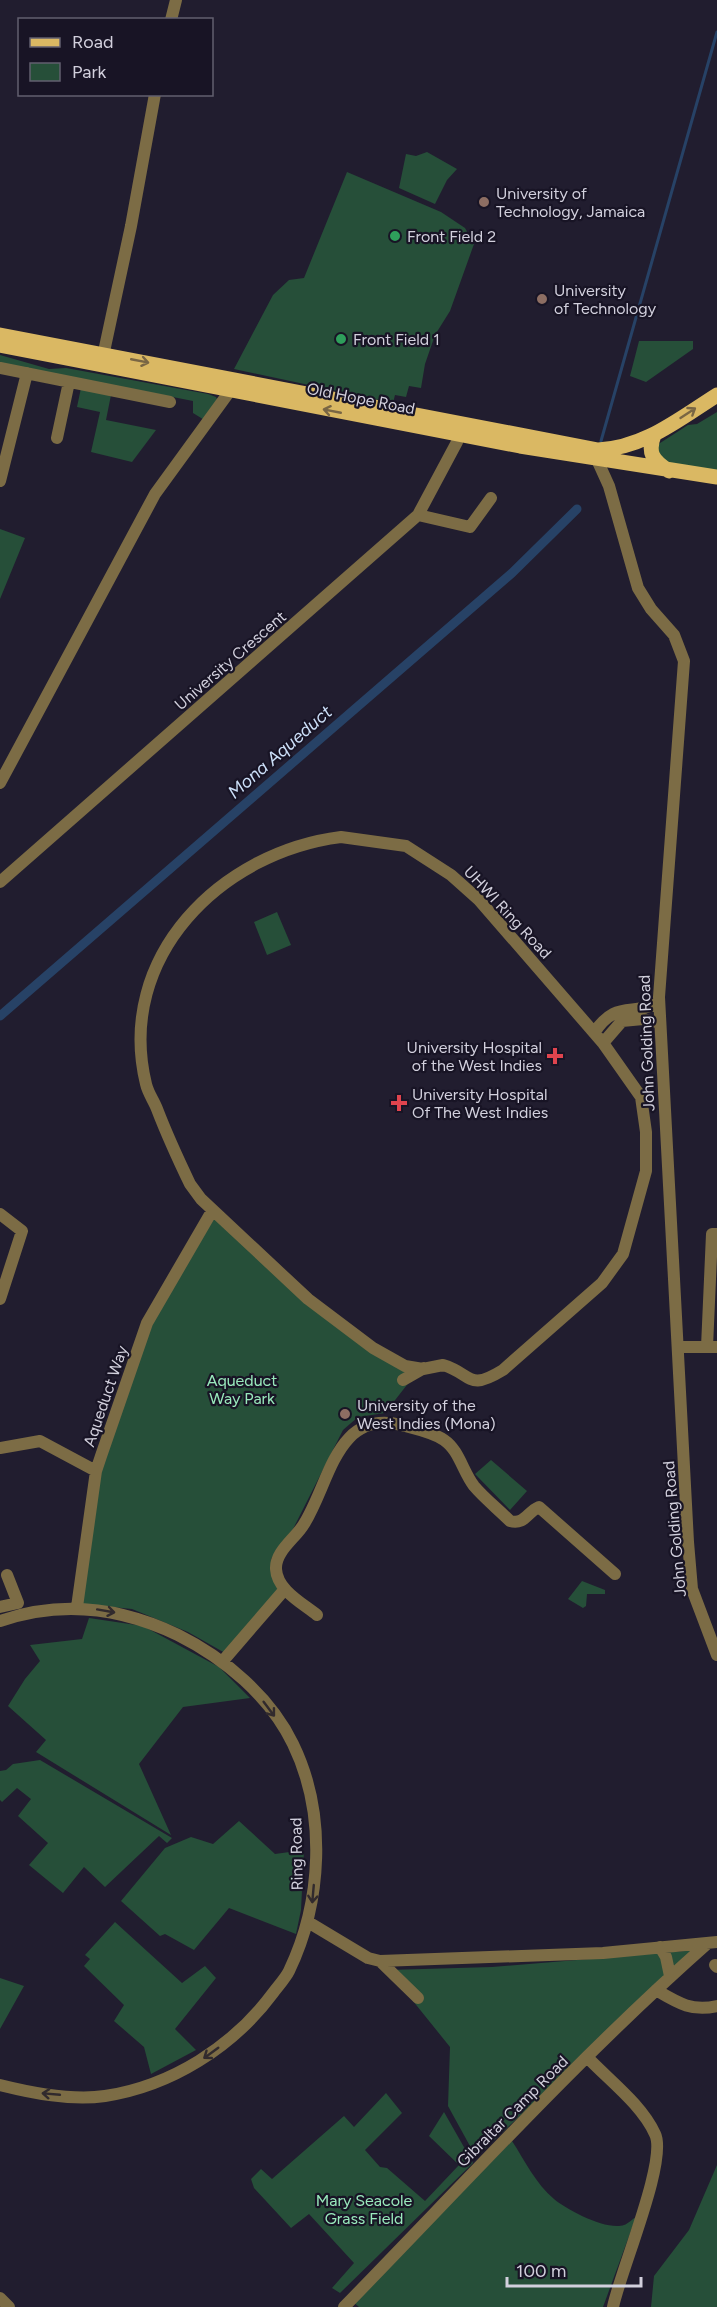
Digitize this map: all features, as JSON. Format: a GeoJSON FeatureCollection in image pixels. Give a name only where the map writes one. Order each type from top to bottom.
{"type":"FeatureCollection","features":[{"type":"Feature","properties":{"kind":"main road","name":"Old Hope Road"},"geometry":{"type":"LineString","coordinates":[[0,335],[102,360]]}},
{"type":"Feature","properties":{"kind":"main road","name":"Old Hope Road"},"geometry":{"type":"LineString","coordinates":[[0,345],[102,360],[594,454],[669,471],[717,477]]}},
{"type":"Feature","properties":{"kind":"main road","name":"Old Hope Road"},"geometry":{"type":"LineString","coordinates":[[594,454],[621,448],[654,435],[717,395]]}},
{"type":"Feature","properties":{"kind":"main road"},"geometry":{"type":"LineString","coordinates":[[654,435],[649,446],[652,457],[669,471]]}},
{"type":"Feature","properties":{"kind":"street"},"geometry":{"type":"LineString","coordinates":[[172,18],[176,0]]}},
{"type":"Feature","properties":{"kind":"street"},"geometry":{"type":"LineString","coordinates":[[102,360],[131,226],[155,96]]}},
{"type":"Feature","properties":{"kind":"street"},"geometry":{"type":"LineString","coordinates":[[0,368],[170,402]]}},
{"type":"Feature","properties":{"kind":"street"},"geometry":{"type":"LineString","coordinates":[[1,474],[27,374]]}},
{"type":"Feature","properties":{"kind":"street"},"geometry":{"type":"LineString","coordinates":[[57,438],[69,382]]}},
{"type":"Feature","properties":{"kind":"street"},"geometry":{"type":"LineString","coordinates":[[0,783],[155,494],[234,385]]}},
{"type":"Feature","properties":{"kind":"street","name":"University Crescent"},"geometry":{"type":"LineString","coordinates":[[0,882],[418,515],[457,442]]}},
{"type":"Feature","properties":{"kind":"street","name":"John Golding Road"},"geometry":{"type":"LineString","coordinates":[[594,454],[609,486],[638,588],[651,609],[674,635],[684,661],[659,1002],[692,1589],[717,1655]]}},
{"type":"Feature","properties":{"kind":"street"},"geometry":{"type":"LineString","coordinates":[[418,515],[470,526],[491,498]]}},
{"type":"Feature","properties":{"kind":"street","name":"UHWI Ring Road"},"geometry":{"type":"LineString","coordinates":[[341,837],[398,844],[428,858],[479,900],[594,1033],[641,1097],[646,1132],[646,1171],[623,1254],[602,1283],[503,1370],[489,1379],[478,1382],[465,1378],[442,1365],[405,1366],[394,1361],[313,1303],[212,1211],[190,1184],[146,1086],[140,1038],[143,1003],[157,960],[169,941],[213,892],[249,867],[276,852],[309,841],[341,837]]}},
{"type":"Feature","properties":{"kind":"street"},"geometry":{"type":"LineString","coordinates":[[594,1033],[600,1024],[617,1011],[653,1006],[659,1002]]}},
{"type":"Feature","properties":{"kind":"street"},"geometry":{"type":"LineString","coordinates":[[603,1043],[622,1021],[643,1019],[660,1023]]}},
{"type":"Feature","properties":{"kind":"street","name":"Aqueduct Way"},"geometry":{"type":"LineString","coordinates":[[77,1607],[96,1471],[147,1323],[212,1211]]}},
{"type":"Feature","properties":{"kind":"street"},"geometry":{"type":"LineString","coordinates":[[0,1214],[22,1231],[0,1299]]}},
{"type":"Feature","properties":{"kind":"street"},"geometry":{"type":"LineString","coordinates":[[678,1347],[712,1347],[712,1234],[717,1234]]}},
{"type":"Feature","properties":{"kind":"street"},"geometry":{"type":"LineString","coordinates":[[403,1380],[424,1365]]}},
{"type":"Feature","properties":{"kind":"street"},"geometry":{"type":"LineString","coordinates":[[317,1615],[280,1586],[276,1569],[278,1556],[305,1523],[347,1439],[358,1427],[370,1423],[395,1424],[430,1432],[446,1441],[474,1486],[510,1521],[516,1522],[524,1519],[539,1507],[615,1574]]}},
{"type":"Feature","properties":{"kind":"street"},"geometry":{"type":"LineString","coordinates":[[0,1448],[40,1441],[96,1471]]}},
{"type":"Feature","properties":{"kind":"street"},"geometry":{"type":"LineString","coordinates":[[0,1607],[18,1603],[8,1575]]}},
{"type":"Feature","properties":{"kind":"street"},"geometry":{"type":"LineString","coordinates":[[222,1662],[285,1589]]}},
{"type":"Feature","properties":{"kind":"street","name":"Ring Road"},"geometry":{"type":"LineString","coordinates":[[0,1621],[53,1609],[77,1607],[126,1614],[161,1627],[195,1644],[222,1662],[244,1680],[276,1718],[293,1744],[306,1784],[316,1846],[313,1898],[308,1922],[288,1973],[258,2012],[212,2054],[155,2083],[104,2096],[34,2093],[0,2085]]}},
{"type":"Feature","properties":{"kind":"street"},"geometry":{"type":"LineString","coordinates":[[308,1922],[368,1958],[381,1961],[603,1953],[713,1942]]}},
{"type":"Feature","properties":{"kind":"street","name":"Gibraltar Camp Road"},"geometry":{"type":"LineString","coordinates":[[344,2307],[656,1990],[713,1942]]}},
{"type":"Feature","properties":{"kind":"street"},"geometry":{"type":"LineString","coordinates":[[665,1947],[666,1957],[674,1973]]}},
{"type":"Feature","properties":{"kind":"street"},"geometry":{"type":"LineString","coordinates":[[381,1961],[418,1998]]}},
{"type":"Feature","properties":{"kind":"street"},"geometry":{"type":"LineString","coordinates":[[656,1990],[685,2007],[703,2010],[717,2006]]}},
{"type":"Feature","properties":{"kind":"street"},"geometry":{"type":"LineString","coordinates":[[588,2058],[638,2110],[657,2139],[655,2170],[613,2307]]}},
{"type":"Feature","properties":{"kind":"street"},"geometry":{"type":"LineString","coordinates":[[0,2298],[9,2307]]}},
{"type":"Feature","properties":{"kind":"green space"},"geometry":{"type":"Polygon","coordinates":[[[427,152],[457,169],[447,180],[435,204],[399,188],[406,154],[416,156],[427,152]]]}},
{"type":"Feature","properties":{"kind":"green space"},"geometry":{"type":"Polygon","coordinates":[[[347,172],[441,212],[465,228],[474,244],[450,311],[435,335],[425,364],[421,388],[409,386],[406,397],[395,395],[393,403],[234,369],[273,295],[289,280],[304,278],[347,172]]]}},
{"type":"Feature","properties":{"kind":"green space"},"geometry":{"type":"Polygon","coordinates":[[[639,341],[693,341],[693,349],[646,382],[630,376],[639,341]]]}},
{"type":"Feature","properties":{"kind":"green space"},"geometry":{"type":"Polygon","coordinates":[[[0,355],[49,369],[66,368],[208,394],[216,397],[218,401],[206,421],[193,413],[193,401],[0,363],[0,355]]]}},
{"type":"Feature","properties":{"kind":"green space"},"geometry":{"type":"Polygon","coordinates":[[[81,388],[111,395],[106,420],[156,430],[132,462],[91,452],[100,412],[77,407],[81,388]]]}},
{"type":"Feature","properties":{"kind":"green space"},"geometry":{"type":"Polygon","coordinates":[[[717,412],[717,471],[661,461],[657,445],[688,425],[697,424],[717,412]]]}},
{"type":"Feature","properties":{"kind":"green space"},"geometry":{"type":"Polygon","coordinates":[[[0,529],[25,538],[0,599],[0,529]]]}},
{"type":"Feature","properties":{"kind":"green space"},"geometry":{"type":"Polygon","coordinates":[[[277,912],[291,945],[267,955],[254,922],[277,912]]]}},
{"type":"Feature","properties":{"kind":"green space","name":"Aqueduct Way Park"},"geometry":{"type":"Polygon","coordinates":[[[213,1216],[293,1289],[417,1372],[385,1413],[358,1417],[343,1430],[293,1529],[271,1559],[281,1590],[225,1653],[188,1632],[132,1609],[82,1604],[102,1463],[150,1324],[213,1216]]]}},
{"type":"Feature","properties":{"kind":"green space"},"geometry":{"type":"Polygon","coordinates":[[[491,1460],[527,1491],[510,1510],[475,1474],[491,1460]]]}},
{"type":"Feature","properties":{"kind":"green space"},"geometry":{"type":"Polygon","coordinates":[[[582,1581],[605,1590],[605,1594],[587,1594],[586,1606],[583,1608],[568,1599],[582,1581]]]}},
{"type":"Feature","properties":{"kind":"green space"},"geometry":{"type":"Polygon","coordinates":[[[89,1618],[143,1626],[219,1667],[250,1698],[183,1707],[139,1764],[171,1835],[36,1752],[46,1740],[8,1706],[40,1661],[30,1645],[82,1639],[89,1618]]]}},
{"type":"Feature","properties":{"kind":"green space"},"geometry":{"type":"Polygon","coordinates":[[[40,1760],[172,1838],[167,1843],[159,1836],[105,1887],[84,1867],[63,1893],[29,1865],[48,1843],[18,1816],[31,1799],[17,1788],[2,1802],[0,1800],[0,1771],[6,1770],[13,1764],[40,1760]]]}},
{"type":"Feature","properties":{"kind":"green space"},"geometry":{"type":"Polygon","coordinates":[[[239,1821],[275,1854],[304,1850],[301,1910],[296,1934],[229,1908],[194,1950],[165,1934],[160,1936],[121,1901],[165,1848],[191,1837],[213,1844],[239,1821]]]}},
{"type":"Feature","properties":{"kind":"green space"},"geometry":{"type":"Polygon","coordinates":[[[115,1922],[182,1983],[205,1966],[216,1978],[175,2029],[196,2050],[151,2074],[144,2047],[114,2021],[124,2005],[84,1966],[90,1959],[85,1955],[115,1922]]]}},
{"type":"Feature","properties":{"kind":"green space"},"geometry":{"type":"Polygon","coordinates":[[[697,1950],[476,2157],[448,2106],[450,2047],[388,1970],[492,1967],[697,1950]]]}},
{"type":"Feature","properties":{"kind":"green space"},"geometry":{"type":"Polygon","coordinates":[[[0,1978],[24,1986],[0,2029],[0,1978]]]}},
{"type":"Feature","properties":{"kind":"green space","name":"Mary Seacole Grass Field"},"geometry":{"type":"Polygon","coordinates":[[[386,2093],[402,2113],[365,2150],[380,2167],[387,2168],[425,2201],[459,2165],[429,2136],[444,2112],[473,2163],[340,2293],[332,2288],[354,2263],[309,2214],[291,2228],[254,2188],[251,2179],[261,2169],[272,2179],[344,2116],[354,2127],[386,2093]]]}},
{"type":"Feature","properties":{"kind":"green space"},"geometry":{"type":"Polygon","coordinates":[[[512,2141],[542,2186],[568,2209],[608,2225],[624,2225],[636,2217],[603,2307],[359,2307],[353,2302],[512,2141]]]}},
{"type":"Feature","properties":{"kind":"green space"},"geometry":{"type":"Polygon","coordinates":[[[717,2165],[717,2307],[651,2307],[654,2276],[689,2230],[717,2165]]]}},
{"type":"Feature","properties":{"kind":"waterway"},"geometry":{"type":"LineString","coordinates":[[601,441],[717,32]]}},
{"type":"Feature","properties":{"kind":"waterway","name":"Mona Aqueduct"},"geometry":{"type":"LineString","coordinates":[[0,1016],[512,573],[577,509]]}},
{"type":"Feature","properties":{"kind":"place","name":"University of Technology, Jamaica"},"geometry":{"type":"Point","coordinates":[484,202]}},
{"type":"Feature","properties":{"kind":"place","name":"Front Field 2"},"geometry":{"type":"Point","coordinates":[395,236]}},
{"type":"Feature","properties":{"kind":"place","name":"University of Technology"},"geometry":{"type":"Point","coordinates":[542,299]}},
{"type":"Feature","properties":{"kind":"place","name":"Front Field 1"},"geometry":{"type":"Point","coordinates":[341,339]}},
{"type":"Feature","properties":{"kind":"place","name":"University Hospital of the West Indies"},"geometry":{"type":"Point","coordinates":[555,1056]}},
{"type":"Feature","properties":{"kind":"place","name":"University Hospital Of The West Indies"},"geometry":{"type":"Point","coordinates":[399,1103]}},
{"type":"Feature","properties":{"kind":"place","name":"University of the West Indies (Mona)"},"geometry":{"type":"Point","coordinates":[345,1414]}}]}
